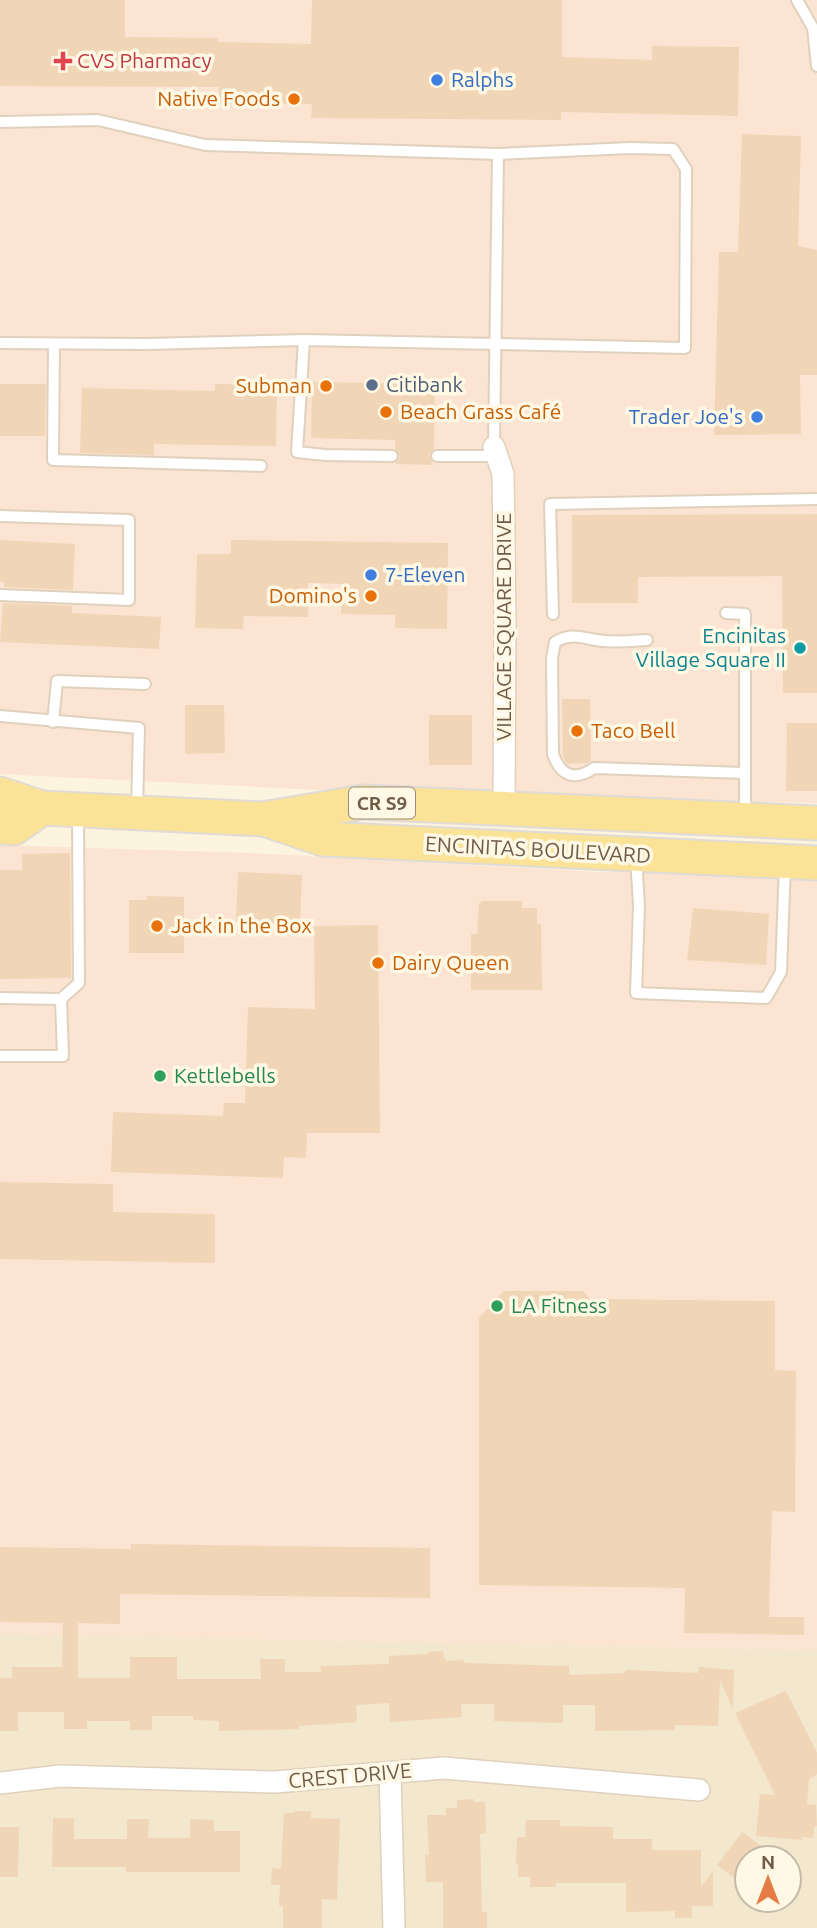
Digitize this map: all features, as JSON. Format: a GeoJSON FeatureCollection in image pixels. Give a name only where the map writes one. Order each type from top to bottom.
{"type":"FeatureCollection","features":[{"type":"Feature","properties":{"kind":"main road","name":"ENCINITAS BOULEVARD"},"geometry":{"type":"LineString","coordinates":[[0,794],[42,808],[262,819],[363,802],[817,823]]}},
{"type":"Feature","properties":{"kind":"main road"},"geometry":{"type":"LineString","coordinates":[[0,827],[14,828],[42,808]]}},
{"type":"Feature","properties":{"kind":"main road","name":"ENCINITAS BOULEVARD"},"geometry":{"type":"LineString","coordinates":[[262,819],[323,839],[801,862]]}},
{"type":"Feature","properties":{"kind":"street","name":"VILLAGE SQUARE DRIVE"},"geometry":{"type":"LineString","coordinates":[[496,452],[503,474],[504,808]]}},
{"type":"Feature","properties":{"kind":"street","name":"CREST DRIVE"},"geometry":{"type":"LineString","coordinates":[[0,1783],[60,1776],[275,1782],[444,1768],[699,1790]]}},
{"type":"Feature","properties":{"kind":"street"},"geometry":{"type":"LineString","coordinates":[[390,1773],[394,1928]]}},
{"type":"Feature","properties":{"kind":"lane"},"geometry":{"type":"LineString","coordinates":[[797,0],[813,27],[817,66]]}},
{"type":"Feature","properties":{"kind":"lane"},"geometry":{"type":"LineString","coordinates":[[0,122],[98,120],[205,145],[498,155],[630,148],[673,149],[686,169],[685,348],[304,340],[146,344],[0,343]]}},
{"type":"Feature","properties":{"kind":"lane"},"geometry":{"type":"LineString","coordinates":[[437,456],[496,452],[498,155]]}},
{"type":"Feature","properties":{"kind":"lane"},"geometry":{"type":"LineString","coordinates":[[304,340],[297,452],[392,456]]}},
{"type":"Feature","properties":{"kind":"lane"},"geometry":{"type":"LineString","coordinates":[[54,344],[53,460],[261,466]]}},
{"type":"Feature","properties":{"kind":"lane"},"geometry":{"type":"LineString","coordinates":[[553,614],[550,504],[817,499]]}},
{"type":"Feature","properties":{"kind":"lane"},"geometry":{"type":"LineString","coordinates":[[0,516],[129,520],[129,600],[0,595]]}},
{"type":"Feature","properties":{"kind":"lane"},"geometry":{"type":"LineString","coordinates":[[726,613],[744,614],[745,820]]}},
{"type":"Feature","properties":{"kind":"lane"},"geometry":{"type":"LineString","coordinates":[[647,640],[595,640],[583,635],[566,636],[555,642],[551,658],[553,754],[557,766],[562,772],[573,775],[594,768],[745,774]]}},
{"type":"Feature","properties":{"kind":"lane"},"geometry":{"type":"LineString","coordinates":[[53,722],[57,681],[145,684]]}},
{"type":"Feature","properties":{"kind":"lane"},"geometry":{"type":"LineString","coordinates":[[0,716],[139,728],[136,812]]}},
{"type":"Feature","properties":{"kind":"lane"},"geometry":{"type":"LineString","coordinates":[[0,998],[61,999],[79,982],[78,810]]}},
{"type":"Feature","properties":{"kind":"lane"},"geometry":{"type":"LineString","coordinates":[[635,854],[639,905],[636,993],[766,998],[781,972],[801,862]]}},
{"type":"Feature","properties":{"kind":"lane"},"geometry":{"type":"LineString","coordinates":[[0,1056],[63,1056],[61,999]]}},
{"type":"Feature","properties":{"kind":"shaded area"},"geometry":{"type":"Polygon","coordinates":[[[0,0],[817,0],[817,803],[398,794],[0,774],[0,0]]]}},
{"type":"Feature","properties":{"kind":"shaded area"},"geometry":{"type":"Polygon","coordinates":[[[0,845],[249,853],[599,872],[698,873],[817,879],[817,1650],[0,1634],[0,845]]]}},
{"type":"Feature","properties":{"kind":"shaded area"},"geometry":{"type":"Polygon","coordinates":[[[0,1634],[817,1650],[817,1928],[0,1928],[0,1634]]]}},
{"type":"Feature","properties":{"kind":"building"},"geometry":{"type":"Polygon","coordinates":[[[0,0],[125,0],[125,37],[218,38],[217,42],[311,44],[312,0],[562,0],[562,57],[652,60],[652,46],[739,47],[738,116],[561,112],[561,120],[311,118],[312,104],[219,103],[219,87],[0,86],[0,0]]]}},
{"type":"Feature","properties":{"kind":"building"},"geometry":{"type":"Polygon","coordinates":[[[742,134],[801,136],[798,246],[817,250],[817,375],[800,375],[801,434],[714,435],[719,252],[738,252],[742,134]]]}},
{"type":"Feature","properties":{"kind":"building"},"geometry":{"type":"Polygon","coordinates":[[[312,382],[435,384],[434,449],[429,455],[433,465],[395,464],[400,457],[395,449],[395,440],[311,438],[312,382]]]}},
{"type":"Feature","properties":{"kind":"building"},"geometry":{"type":"Polygon","coordinates":[[[0,384],[46,384],[45,436],[0,436],[0,384]]]}},
{"type":"Feature","properties":{"kind":"building"},"geometry":{"type":"Polygon","coordinates":[[[215,384],[277,385],[276,446],[154,444],[154,455],[80,453],[82,388],[215,391],[215,384]]]}},
{"type":"Feature","properties":{"kind":"building","name":"Encinitas Village Square II"},"geometry":{"type":"Polygon","coordinates":[[[817,514],[817,693],[783,693],[782,576],[638,577],[638,603],[572,603],[572,515],[817,514]]]}},
{"type":"Feature","properties":{"kind":"building"},"geometry":{"type":"Polygon","coordinates":[[[0,540],[75,544],[73,590],[4,587],[4,582],[0,582],[0,540]]]}},
{"type":"Feature","properties":{"kind":"building"},"geometry":{"type":"Polygon","coordinates":[[[231,540],[448,543],[447,629],[395,628],[395,615],[341,614],[342,584],[308,583],[308,617],[244,616],[243,629],[195,628],[197,554],[231,554],[231,540]]]}},
{"type":"Feature","properties":{"kind":"building"},"geometry":{"type":"Polygon","coordinates":[[[3,603],[72,606],[72,613],[161,617],[159,649],[0,642],[3,603]]]}},
{"type":"Feature","properties":{"kind":"building","name":"Taco Bell"},"geometry":{"type":"Polygon","coordinates":[[[562,699],[590,699],[591,761],[567,764],[563,757],[562,699]]]}},
{"type":"Feature","properties":{"kind":"building"},"geometry":{"type":"Polygon","coordinates":[[[185,705],[224,705],[225,753],[185,754],[185,705]]]}},
{"type":"Feature","properties":{"kind":"building"},"geometry":{"type":"Polygon","coordinates":[[[429,715],[472,715],[472,765],[429,765],[429,715]]]}},
{"type":"Feature","properties":{"kind":"building"},"geometry":{"type":"Polygon","coordinates":[[[787,723],[817,723],[817,791],[786,791],[787,723]]]}},
{"type":"Feature","properties":{"kind":"building"},"geometry":{"type":"Polygon","coordinates":[[[70,853],[71,978],[0,979],[0,870],[22,870],[22,854],[70,853]]]}},
{"type":"Feature","properties":{"kind":"building"},"geometry":{"type":"Polygon","coordinates":[[[238,872],[302,875],[300,925],[236,922],[238,872]]]}},
{"type":"Feature","properties":{"kind":"building","name":"Jack in the Box"},"geometry":{"type":"Polygon","coordinates":[[[147,896],[184,897],[184,953],[129,953],[129,900],[147,900],[147,896]]]}},
{"type":"Feature","properties":{"kind":"building"},"geometry":{"type":"Polygon","coordinates":[[[481,901],[522,901],[522,908],[537,908],[537,924],[541,924],[542,990],[471,990],[471,934],[477,934],[481,901]]]}},
{"type":"Feature","properties":{"kind":"building"},"geometry":{"type":"Polygon","coordinates":[[[693,908],[769,914],[766,965],[687,960],[693,908]]]}},
{"type":"Feature","properties":{"kind":"building"},"geometry":{"type":"Polygon","coordinates":[[[378,925],[380,1133],[307,1133],[306,1158],[284,1157],[283,1178],[111,1172],[113,1112],[223,1116],[224,1103],[245,1103],[248,1007],[315,1009],[314,926],[378,925]]]}},
{"type":"Feature","properties":{"kind":"building"},"geometry":{"type":"Polygon","coordinates":[[[0,1182],[113,1184],[113,1212],[215,1214],[215,1263],[0,1259],[0,1182]]]}},
{"type":"Feature","properties":{"kind":"building"},"geometry":{"type":"Polygon","coordinates":[[[504,1291],[583,1291],[590,1299],[775,1301],[775,1370],[796,1371],[795,1512],[772,1511],[769,1617],[804,1617],[804,1635],[684,1633],[685,1588],[479,1585],[479,1318],[504,1291]]]}},
{"type":"Feature","properties":{"kind":"building"},"geometry":{"type":"Polygon","coordinates":[[[131,1544],[430,1548],[430,1598],[120,1594],[120,1624],[78,1623],[78,1678],[130,1678],[130,1657],[177,1657],[177,1679],[261,1679],[260,1659],[285,1659],[285,1672],[321,1672],[320,1666],[389,1664],[389,1656],[443,1651],[446,1661],[569,1666],[569,1675],[624,1673],[626,1670],[698,1673],[699,1667],[734,1670],[733,1709],[720,1680],[718,1726],[675,1725],[675,1730],[595,1731],[595,1705],[563,1705],[563,1723],[494,1721],[494,1704],[461,1704],[462,1717],[390,1722],[389,1703],[356,1705],[357,1722],[299,1726],[299,1729],[219,1731],[219,1721],[193,1720],[193,1716],[152,1716],[152,1730],[130,1730],[130,1721],[87,1721],[87,1729],[64,1729],[64,1712],[18,1712],[18,1731],[0,1731],[0,1678],[12,1678],[12,1667],[62,1667],[63,1623],[0,1622],[0,1547],[131,1549],[131,1544]]]}},
{"type":"Feature","properties":{"kind":"building"},"geometry":{"type":"Polygon","coordinates":[[[786,1691],[817,1753],[817,1774],[809,1779],[807,1804],[816,1805],[817,1826],[814,1827],[813,1838],[802,1837],[802,1840],[756,1836],[760,1794],[775,1795],[735,1713],[786,1691]]]}},
{"type":"Feature","properties":{"kind":"building"},"geometry":{"type":"Polygon","coordinates":[[[474,1799],[474,1802],[485,1802],[486,1833],[480,1834],[482,1912],[487,1912],[487,1928],[443,1928],[443,1882],[426,1882],[425,1855],[429,1855],[427,1815],[446,1815],[446,1808],[457,1808],[457,1800],[474,1799]]]}},
{"type":"Feature","properties":{"kind":"building"},"geometry":{"type":"Polygon","coordinates":[[[311,1811],[311,1818],[340,1819],[337,1900],[322,1899],[322,1928],[283,1928],[283,1906],[279,1906],[280,1885],[271,1885],[272,1868],[280,1869],[281,1866],[284,1813],[311,1811]]]}},
{"type":"Feature","properties":{"kind":"building"},"geometry":{"type":"Polygon","coordinates":[[[53,1818],[74,1818],[74,1839],[127,1839],[127,1819],[149,1819],[148,1838],[190,1838],[190,1819],[214,1820],[214,1831],[240,1831],[240,1872],[126,1872],[126,1867],[52,1867],[53,1818]]]}},
{"type":"Feature","properties":{"kind":"building"},"geometry":{"type":"Polygon","coordinates":[[[526,1820],[560,1820],[560,1826],[613,1827],[613,1839],[652,1839],[652,1850],[701,1850],[701,1887],[713,1871],[713,1906],[692,1906],[692,1918],[675,1918],[675,1911],[626,1912],[626,1883],[556,1883],[556,1887],[530,1887],[530,1877],[518,1877],[516,1864],[517,1837],[525,1837],[526,1820]]]}},
{"type":"Feature","properties":{"kind":"building"},"geometry":{"type":"Polygon","coordinates":[[[0,1827],[19,1827],[18,1877],[0,1877],[0,1827]]]}},
{"type":"Feature","properties":{"kind":"building"},"geometry":{"type":"Polygon","coordinates":[[[742,1832],[759,1844],[733,1844],[733,1877],[717,1865],[742,1832]]]}},
{"type":"Feature","properties":{"kind":"place","name":"CVS Pharmacy"},"geometry":{"type":"Point","coordinates":[63,61]}},
{"type":"Feature","properties":{"kind":"place","name":"Ralphs"},"geometry":{"type":"Point","coordinates":[437,80]}},
{"type":"Feature","properties":{"kind":"place","name":"Native Foods"},"geometry":{"type":"Point","coordinates":[294,99]}},
{"type":"Feature","properties":{"kind":"place","name":"Citibank"},"geometry":{"type":"Point","coordinates":[372,385]}},
{"type":"Feature","properties":{"kind":"place","name":"Subman"},"geometry":{"type":"Point","coordinates":[326,386]}},
{"type":"Feature","properties":{"kind":"place","name":"Beach Grass Café"},"geometry":{"type":"Point","coordinates":[386,412]}},
{"type":"Feature","properties":{"kind":"place","name":"Trader Joe's"},"geometry":{"type":"Point","coordinates":[757,417]}},
{"type":"Feature","properties":{"kind":"place","name":"7-Eleven"},"geometry":{"type":"Point","coordinates":[371,575]}},
{"type":"Feature","properties":{"kind":"place","name":"Domino's"},"geometry":{"type":"Point","coordinates":[371,596]}},
{"type":"Feature","properties":{"kind":"place","name":"Encinitas Village Square II"},"geometry":{"type":"Point","coordinates":[800,648]}},
{"type":"Feature","properties":{"kind":"place","name":"Taco Bell"},"geometry":{"type":"Point","coordinates":[577,731]}},
{"type":"Feature","properties":{"kind":"place","name":"Jack in the Box"},"geometry":{"type":"Point","coordinates":[157,926]}},
{"type":"Feature","properties":{"kind":"place","name":"Dairy Queen"},"geometry":{"type":"Point","coordinates":[378,963]}},
{"type":"Feature","properties":{"kind":"place","name":"Kettlebells"},"geometry":{"type":"Point","coordinates":[160,1076]}},
{"type":"Feature","properties":{"kind":"place","name":"LA Fitness"},"geometry":{"type":"Point","coordinates":[497,1306]}}]}
